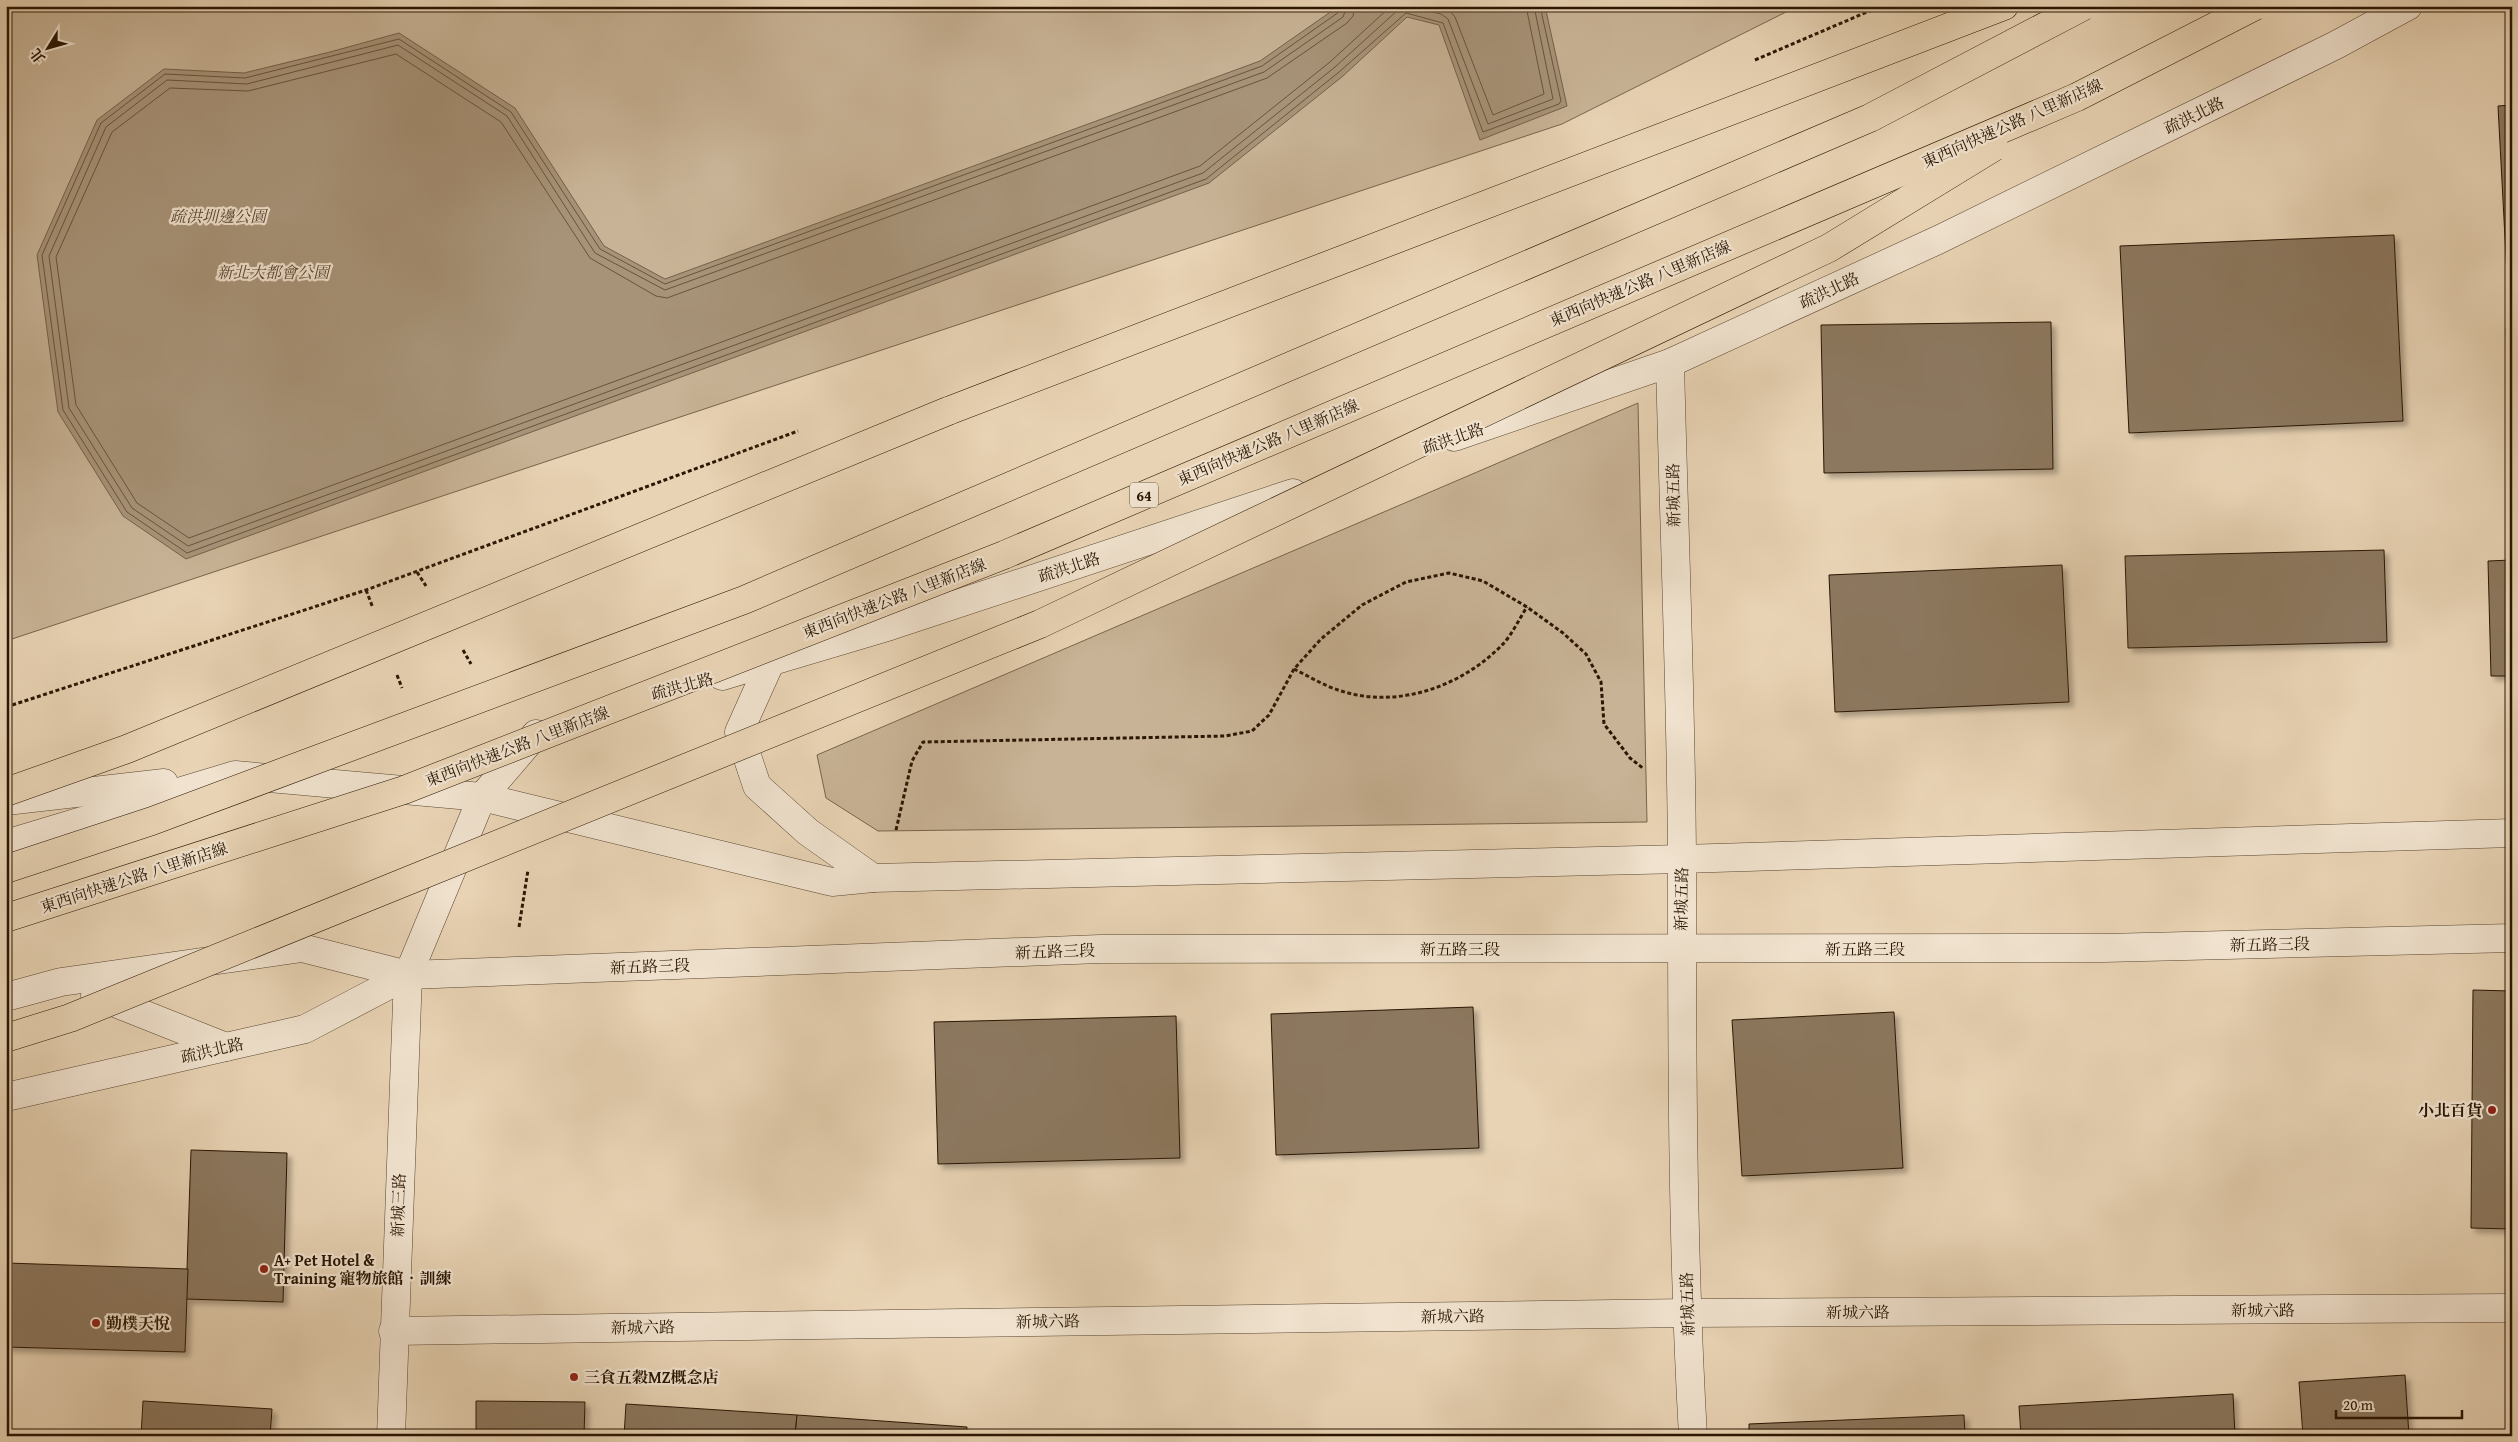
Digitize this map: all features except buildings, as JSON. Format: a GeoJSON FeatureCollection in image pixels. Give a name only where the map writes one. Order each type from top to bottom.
{"type":"FeatureCollection","features":[{"type":"Feature","properties":{"kind":"highway"},"geometry":{"type":"LineString","coordinates":[[6,792],[127,749],[948,411],[2004,6]]}},
{"type":"Feature","properties":{"kind":"highway"},"geometry":{"type":"LineString","coordinates":[[6,869],[152,821],[744,600],[1870,118],[2084,6]]}},
{"type":"Feature","properties":{"kind":"highway","name":"東西向快速公路 八里新店線"},"geometry":{"type":"LineString","coordinates":[[6,918],[404,790],[1004,555],[2077,97],[2254,6]]}},
{"type":"Feature","properties":{"kind":"highway"},"geometry":{"type":"LineString","coordinates":[[6,1038],[70,1018],[1040,624],[1829,248],[2077,97]]}},
{"type":"Feature","properties":{"kind":"street","name":"疏洪北路"},"geometry":{"type":"LineString","coordinates":[[6,1097],[305,1029],[408,975],[482,797],[546,722],[770,663],[1217,519],[1670,363],[1938,240],[2336,45],[2408,6]]}},
{"type":"Feature","properties":{"kind":"street","name":"新城五路"},"geometry":{"type":"LineString","coordinates":[[1670,363],[1682,859],[1680,949],[1686,1312],[1694,1436]]}},
{"type":"Feature","properties":{"kind":"street"},"geometry":{"type":"LineString","coordinates":[[770,663],[739,732],[756,786],[808,832],[873,878]]}},
{"type":"Feature","properties":{"kind":"street"},"geometry":{"type":"LineString","coordinates":[[6,801],[235,775],[482,797],[832,882],[873,878],[1682,859],[2512,833]]}},
{"type":"Feature","properties":{"kind":"street"},"geometry":{"type":"LineString","coordinates":[[6,844],[235,775]]}},
{"type":"Feature","properties":{"kind":"street","name":"新五路三段"},"geometry":{"type":"LineString","coordinates":[[408,975],[1100,949],[2104,948],[2512,938]]}},
{"type":"Feature","properties":{"kind":"street"},"geometry":{"type":"LineString","coordinates":[[6,997],[62,982],[302,948],[408,975]]}},
{"type":"Feature","properties":{"kind":"street","name":"新城三路"},"geometry":{"type":"LineString","coordinates":[[391,1436],[408,975]]}},
{"type":"Feature","properties":{"kind":"street"},"geometry":{"type":"LineString","coordinates":[[62,982],[226,1047]]}},
{"type":"Feature","properties":{"kind":"street","name":"新城六路"},"geometry":{"type":"LineString","coordinates":[[394,1330],[1686,1312],[2512,1308]]}},
{"type":"Feature","properties":{"kind":"path"},"geometry":{"type":"LineString","coordinates":[[896,830],[912,761],[923,742],[1225,736],[1252,731],[1269,715],[1294,669],[1321,639],[1362,605],[1406,582],[1449,573],[1483,581],[1527,606],[1563,633],[1586,654],[1601,682],[1604,724],[1630,758],[1650,774]]}},
{"type":"Feature","properties":{"kind":"path"},"geometry":{"type":"LineString","coordinates":[[1294,669],[1339,691],[1379,697],[1425,692],[1469,674],[1503,644],[1527,606]]}},
{"type":"Feature","properties":{"kind":"path"},"geometry":{"type":"LineString","coordinates":[[519,926],[529,864]]}},
{"type":"Feature","properties":{"kind":"green space","name":"新北大都會公園"},"geometry":{"type":"Polygon","coordinates":[[[6,6],[1798,6],[1562,124],[6,641],[6,6]]]}},
{"type":"Feature","properties":{"kind":"green space"},"geometry":{"type":"Polygon","coordinates":[[[1638,403],[1647,822],[878,831],[826,798],[817,755],[1638,403]]]}},
{"type":"Feature","properties":{"kind":"water"},"geometry":{"type":"Polygon","coordinates":[[[1339,6],[1545,6],[1567,106],[1480,140],[1439,25],[1407,17],[1343,76],[1209,183],[186,559],[123,516],[58,412],[37,255],[97,120],[164,69],[244,73],[399,33],[515,108],[604,246],[665,279],[1260,61],[1339,6]]]}},
{"type":"Feature","properties":{"kind":"place","name":"小北百貨"},"geometry":{"type":"Point","coordinates":[2492,1110]}},
{"type":"Feature","properties":{"kind":"place","name":"A+ Pet Hotel & Training 寵物旅館．訓練"},"geometry":{"type":"Point","coordinates":[264,1269]}},
{"type":"Feature","properties":{"kind":"place","name":"勤樸天悅"},"geometry":{"type":"Point","coordinates":[96,1323]}},
{"type":"Feature","properties":{"kind":"place","name":"三食五穀MZ概念店"},"geometry":{"type":"Point","coordinates":[574,1377]}},
{"type":"Feature","properties":{"kind":"park label","name":"疏洪圳邊公園"},"geometry":{"type":"Point","coordinates":[218,216]}}]}
